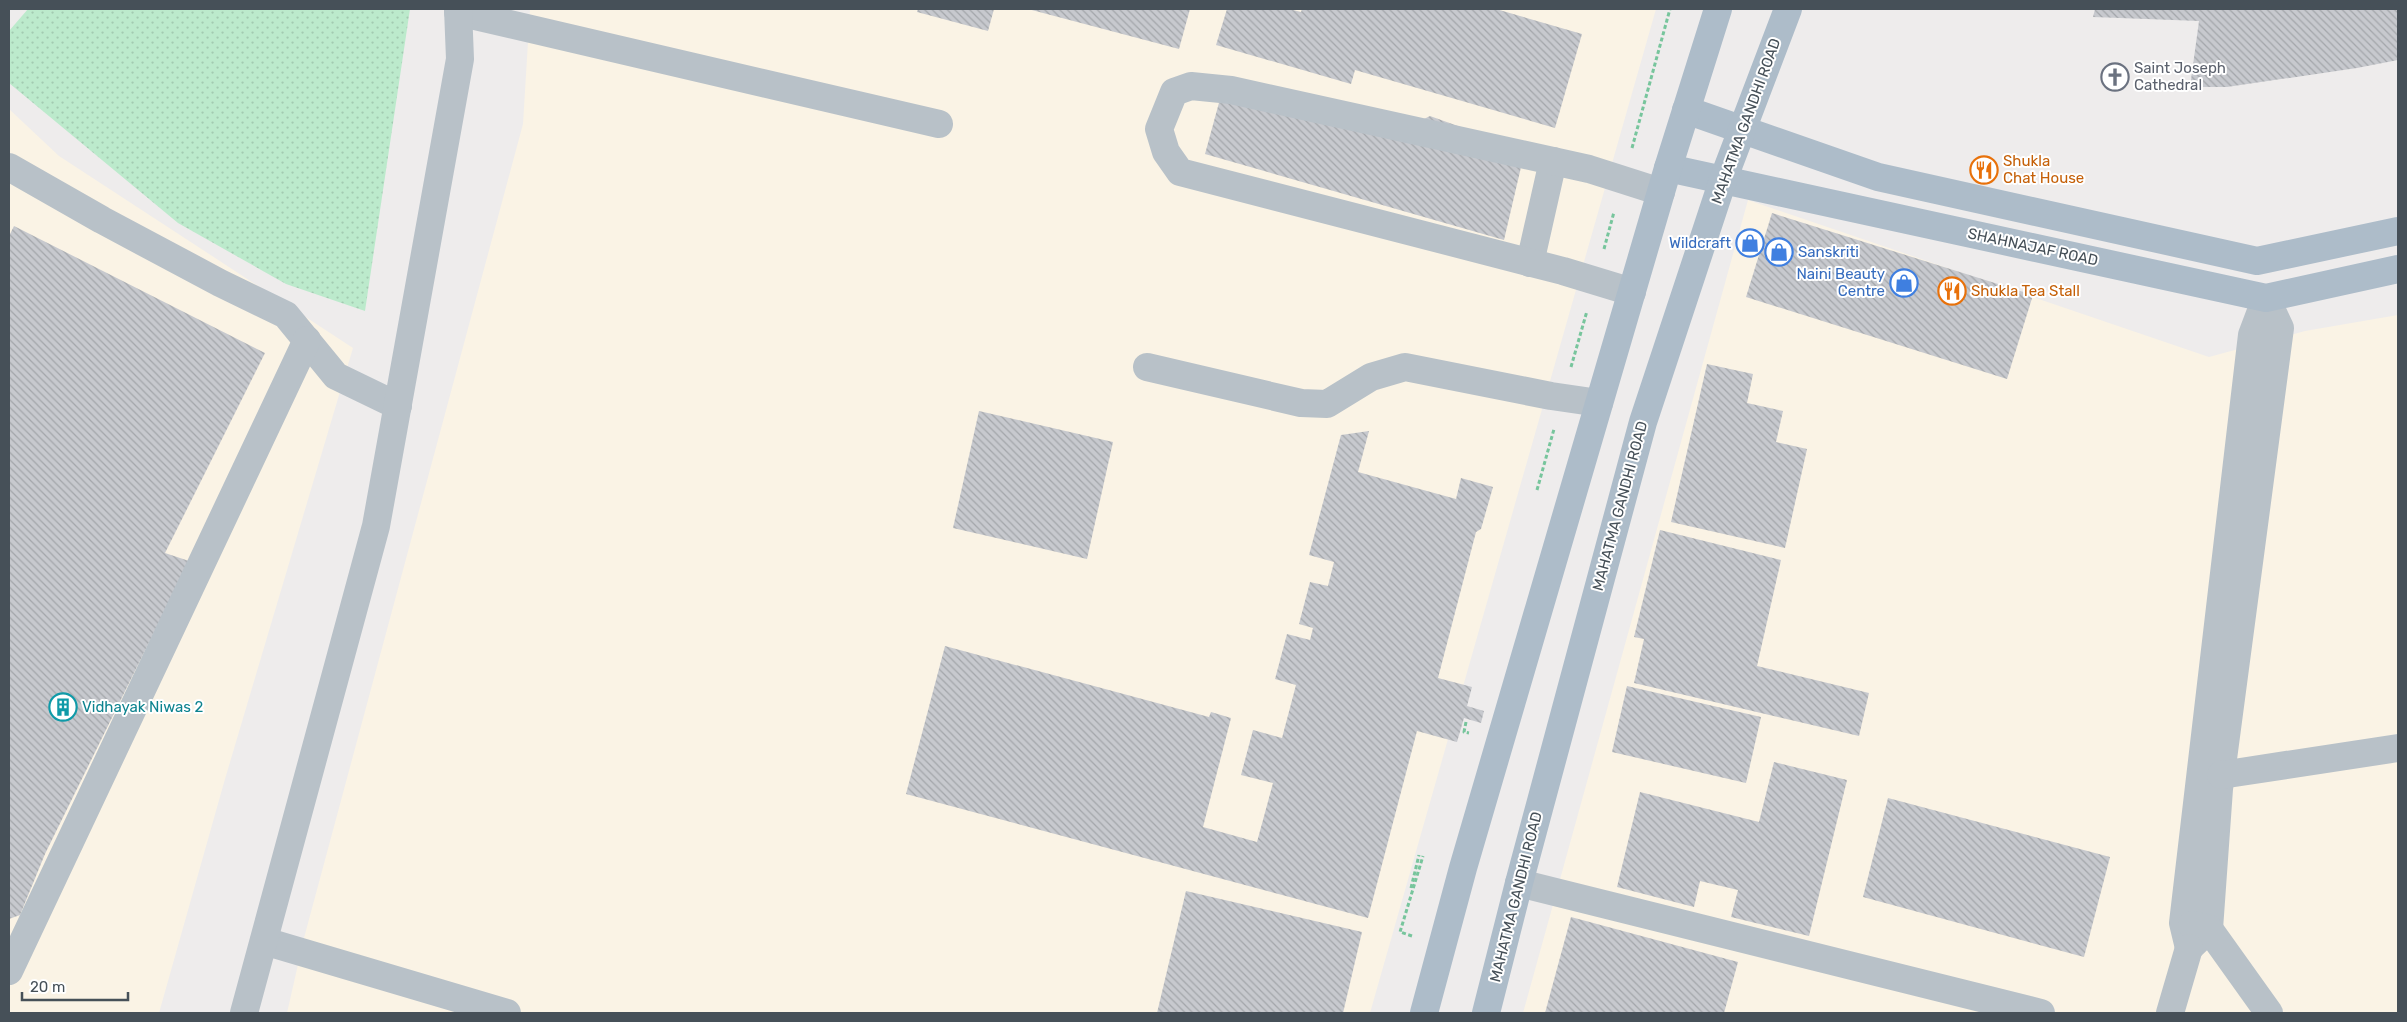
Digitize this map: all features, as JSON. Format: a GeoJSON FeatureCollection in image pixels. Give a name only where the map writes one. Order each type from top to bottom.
{"type":"FeatureCollection","features":[{"type":"Feature","properties":{"kind":"main road"},"geometry":{"type":"LineString","coordinates":[[1424,1013],[1463,868],[1664,180],[1718,9]]}},
{"type":"Feature","properties":{"kind":"main road","name":"MAHATMA GANDHI ROAD"},"geometry":{"type":"LineString","coordinates":[[1486,1013],[1519,882],[1643,422],[1723,180],[1788,9]]}},
{"type":"Feature","properties":{"kind":"main road"},"geometry":{"type":"LineString","coordinates":[[1686,110],[1878,177],[2257,261],[2398,231]]}},
{"type":"Feature","properties":{"kind":"main road","name":"SHAHNAJAF ROAD"},"geometry":{"type":"LineString","coordinates":[[1664,180],[1723,180],[2266,298],[2398,270]]}},
{"type":"Feature","properties":{"kind":"street"},"geometry":{"type":"LineString","coordinates":[[244,1013],[376,526],[460,59],[458,10],[939,124]]}},
{"type":"Feature","properties":{"kind":"street"},"geometry":{"type":"LineString","coordinates":[[1632,292],[1530,263],[1180,172],[1166,152],[1159,129],[1174,92],[1191,86],[1231,90],[1553,162],[1664,180]]}},
{"type":"Feature","properties":{"kind":"street"},"geometry":{"type":"LineString","coordinates":[[1530,263],[1553,162]]}},
{"type":"Feature","properties":{"kind":"street"},"geometry":{"type":"LineString","coordinates":[[9,167],[220,283],[286,315],[336,376],[398,406]]}},
{"type":"Feature","properties":{"kind":"street"},"geometry":{"type":"LineString","coordinates":[[2257,261],[2266,298],[2252,335],[2213,784],[2209,929],[2269,1013]]}},
{"type":"Feature","properties":{"kind":"street"},"geometry":{"type":"LineString","coordinates":[[9,971],[306,340]]}},
{"type":"Feature","properties":{"kind":"street"},"geometry":{"type":"LineString","coordinates":[[1147,367],[1301,403],[1327,404],[1371,377],[1405,367],[1551,396],[1599,403]]}},
{"type":"Feature","properties":{"kind":"street"},"geometry":{"type":"LineString","coordinates":[[2213,784],[2398,748]]}},
{"type":"Feature","properties":{"kind":"street"},"geometry":{"type":"LineString","coordinates":[[2170,1013],[2186,936],[2213,784]]}},
{"type":"Feature","properties":{"kind":"street"},"geometry":{"type":"LineString","coordinates":[[1519,882],[2041,1013]]}},
{"type":"Feature","properties":{"kind":"street"},"geometry":{"type":"LineString","coordinates":[[2186,936],[2209,929]]}},
{"type":"Feature","properties":{"kind":"street"},"geometry":{"type":"LineString","coordinates":[[264,941],[507,1013]]}},
{"type":"Feature","properties":{"kind":"path"},"geometry":{"type":"LineString","coordinates":[[1466,722],[1464,732],[1470,734]]}},
{"type":"Feature","properties":{"kind":"path"},"geometry":{"type":"LineString","coordinates":[[1414,936],[1400,932],[1421,855]]}},
{"type":"Feature","properties":{"kind":"shaded area"},"geometry":{"type":"Polygon","coordinates":[[[530,9],[1656,9],[1370,1013],[287,1013],[304,938],[523,124],[530,9]]]}},
{"type":"Feature","properties":{"kind":"shaded area"},"geometry":{"type":"Polygon","coordinates":[[[9,109],[59,156],[353,348],[225,779],[159,1013],[9,1013],[9,109]]]}},
{"type":"Feature","properties":{"kind":"shaded area"},"geometry":{"type":"Polygon","coordinates":[[[1748,200],[2209,357],[2305,331],[2398,315],[2398,1013],[1523,1013],[1748,200]]]}},
{"type":"Feature","properties":{"kind":"green space"},"geometry":{"type":"Polygon","coordinates":[[[28,9],[410,9],[365,311],[286,284],[178,223],[9,83],[9,31],[28,9]]]}},
{"type":"Feature","properties":{"kind":"building"},"geometry":{"type":"Polygon","coordinates":[[[918,9],[994,9],[988,31],[917,12],[918,9]]]}},
{"type":"Feature","properties":{"kind":"building"},"geometry":{"type":"Polygon","coordinates":[[[1028,9],[1190,9],[1179,49],[1028,9]]]}},
{"type":"Feature","properties":{"kind":"building"},"geometry":{"type":"Polygon","coordinates":[[[1227,9],[1289,9],[1301,12],[1302,9],[1496,9],[1582,34],[1555,128],[1355,70],[1351,84],[1216,45],[1227,9]]]}},
{"type":"Feature","properties":{"kind":"building"},"geometry":{"type":"Polygon","coordinates":[[[2095,9],[2398,9],[2398,60],[2357,68],[2227,87],[2190,87],[2199,21],[2093,17],[2095,9]]]}},
{"type":"Feature","properties":{"kind":"building"},"geometry":{"type":"Polygon","coordinates":[[[1220,99],[1281,115],[1285,106],[1392,135],[1430,116],[1525,150],[1504,240],[1205,154],[1220,99]]]}},
{"type":"Feature","properties":{"kind":"building"},"geometry":{"type":"Polygon","coordinates":[[[1772,213],[2033,295],[2007,379],[1746,297],[1772,213]]]}},
{"type":"Feature","properties":{"kind":"building","name":"Vidhayak Niwas 2"},"geometry":{"type":"Polygon","coordinates":[[[14,226],[265,353],[165,553],[189,561],[45,854],[20,915],[9,919],[9,236],[14,226]]]}},
{"type":"Feature","properties":{"kind":"building"},"geometry":{"type":"Polygon","coordinates":[[[1707,364],[1753,374],[1747,403],[1783,411],[1776,442],[1807,449],[1785,548],[1671,522],[1707,364]]]}},
{"type":"Feature","properties":{"kind":"building"},"geometry":{"type":"Polygon","coordinates":[[[979,411],[1113,442],[1087,559],[953,528],[979,411]]]}},
{"type":"Feature","properties":{"kind":"building"},"geometry":{"type":"Polygon","coordinates":[[[1369,431],[1358,472],[1456,499],[1461,478],[1493,487],[1481,529],[1476,532],[1438,678],[1472,687],[1467,706],[1484,711],[1481,723],[1464,718],[1457,742],[1417,731],[1368,918],[906,794],[945,646],[1209,717],[1211,712],[1231,718],[1203,827],[1257,842],[1273,783],[1241,775],[1253,730],[1282,738],[1296,685],[1275,679],[1287,634],[1310,640],[1313,628],[1299,624],[1310,582],[1328,586],[1334,562],[1309,555],[1341,435],[1369,431]]]}},
{"type":"Feature","properties":{"kind":"building"},"geometry":{"type":"Polygon","coordinates":[[[1660,530],[1781,560],[1757,666],[1869,693],[1859,736],[1634,683],[1644,639],[1634,637],[1660,530]]]}},
{"type":"Feature","properties":{"kind":"building"},"geometry":{"type":"Polygon","coordinates":[[[1627,686],[1761,717],[1746,783],[1612,752],[1627,686]]]}},
{"type":"Feature","properties":{"kind":"building"},"geometry":{"type":"Polygon","coordinates":[[[1774,762],[1847,780],[1809,936],[1731,917],[1738,890],[1700,881],[1694,907],[1617,887],[1640,792],[1759,822],[1774,762]]]}},
{"type":"Feature","properties":{"kind":"building"},"geometry":{"type":"Polygon","coordinates":[[[1888,798],[2110,857],[2084,957],[1863,897],[1888,798]]]}},
{"type":"Feature","properties":{"kind":"building"},"geometry":{"type":"Polygon","coordinates":[[[1186,891],[1362,932],[1343,1013],[1157,1013],[1186,891]]]}},
{"type":"Feature","properties":{"kind":"building"},"geometry":{"type":"Polygon","coordinates":[[[1571,917],[1738,962],[1724,1013],[1545,1013],[1571,917]]]}},
{"type":"Feature","properties":{"kind":"place","name":"Saint Joseph Cathedral"},"geometry":{"type":"Point","coordinates":[2115,77]}},
{"type":"Feature","properties":{"kind":"place","name":"Shukla Chat House"},"geometry":{"type":"Point","coordinates":[1984,170]}},
{"type":"Feature","properties":{"kind":"place","name":"Wildcraft"},"geometry":{"type":"Point","coordinates":[1750,243]}},
{"type":"Feature","properties":{"kind":"place","name":"Sanskriti"},"geometry":{"type":"Point","coordinates":[1779,252]}},
{"type":"Feature","properties":{"kind":"place","name":"Naini Beauty Centre"},"geometry":{"type":"Point","coordinates":[1904,283]}},
{"type":"Feature","properties":{"kind":"place","name":"Shukla Tea Stall"},"geometry":{"type":"Point","coordinates":[1952,291]}},
{"type":"Feature","properties":{"kind":"place","name":"Vidhayak Niwas 2"},"geometry":{"type":"Point","coordinates":[63,707]}}]}
